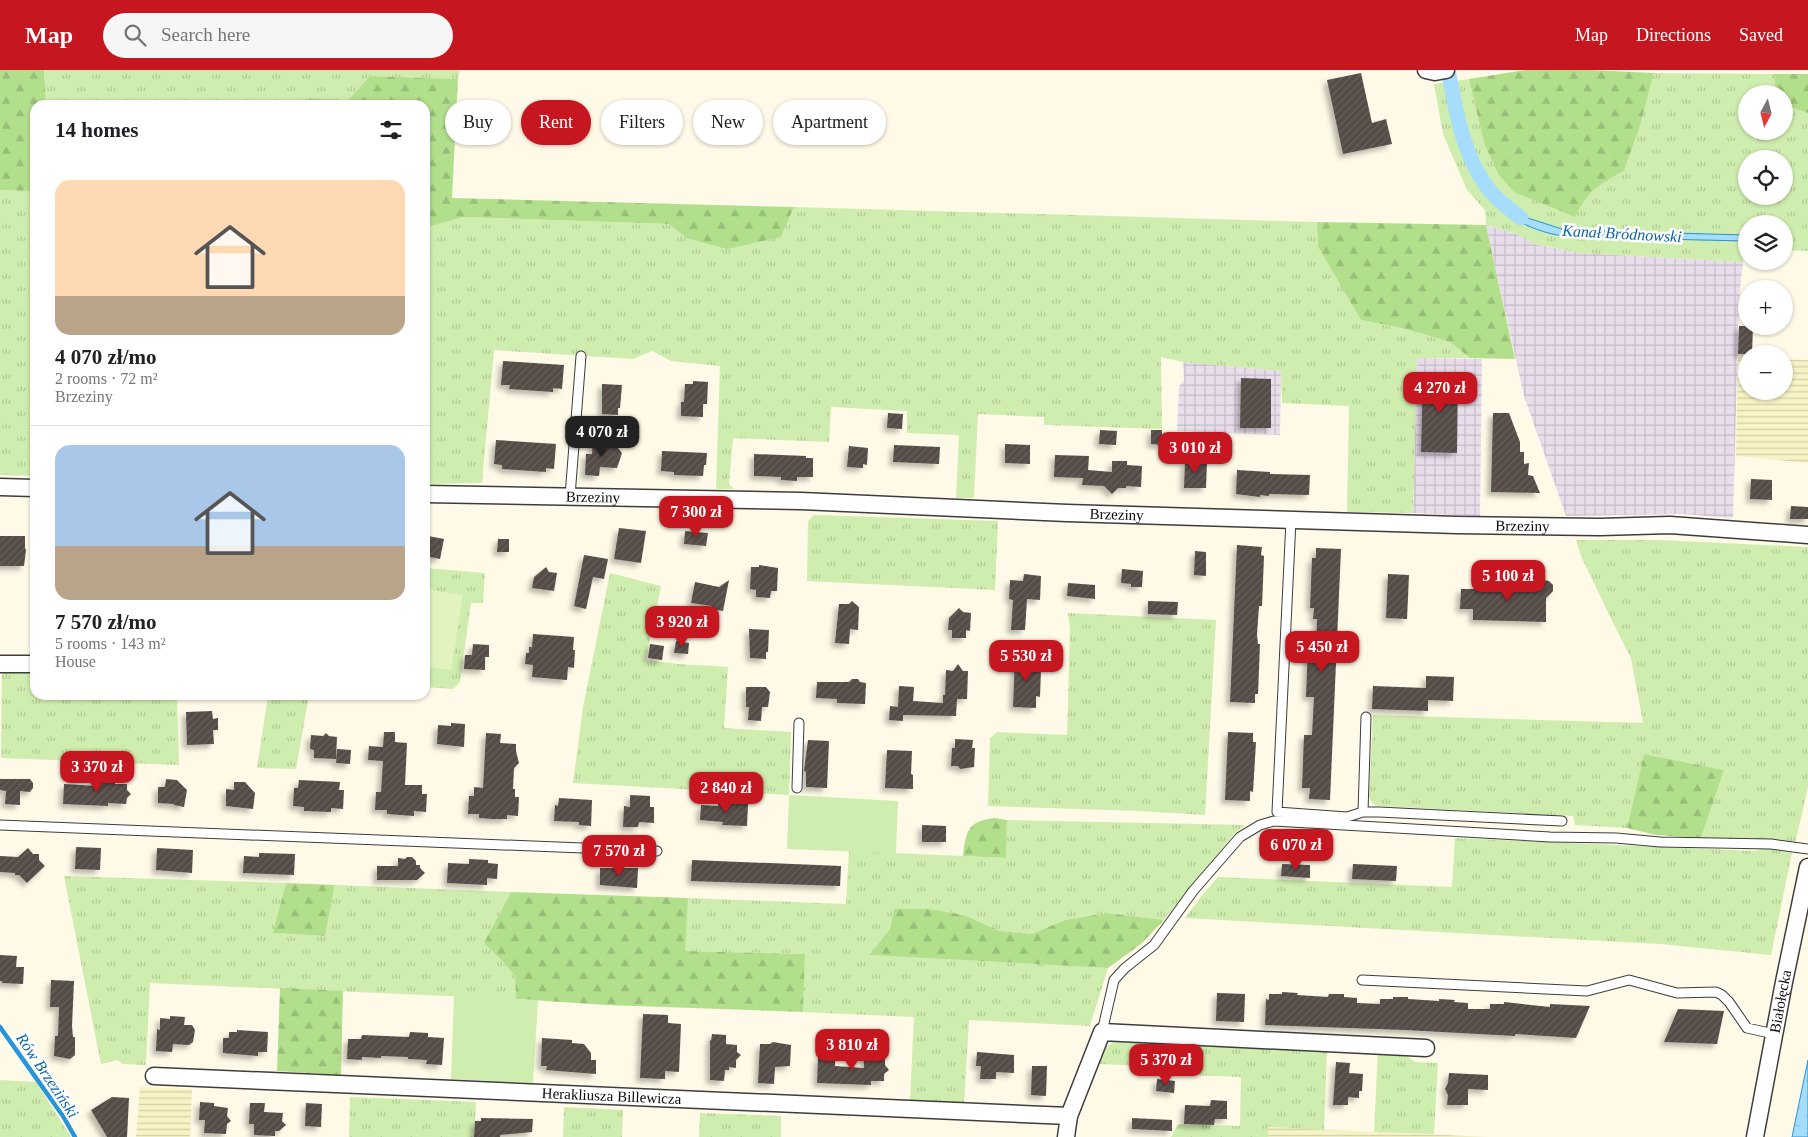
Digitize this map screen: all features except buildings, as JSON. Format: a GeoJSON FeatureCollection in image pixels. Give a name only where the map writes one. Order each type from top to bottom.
{"type":"FeatureCollection","features":[{"type":"Feature","properties":{"kind":"street"},"geometry":{"type":"LineString","coordinates":[[0,487],[30,488]]}},
{"type":"Feature","properties":{"kind":"street","name":"Brzeziny"},"geometry":{"type":"LineString","coordinates":[[430,494],[801,501],[1067,513],[1291,520],[1600,527],[1670,525],[1808,535]]}},
{"type":"Feature","properties":{"kind":"street"},"geometry":{"type":"LineString","coordinates":[[0,664],[30,664]]}},
{"type":"Feature","properties":{"kind":"street","name":"Białołęcka"},"geometry":{"type":"LineString","coordinates":[[1755,1137],[1808,867]]}},
{"type":"Feature","properties":{"kind":"street"},"geometry":{"type":"LineString","coordinates":[[1066,1137],[1069,1116],[1102,1032],[1426,1048]]}},
{"type":"Feature","properties":{"kind":"street","name":"Herakliusza Billewicza"},"geometry":{"type":"LineString","coordinates":[[154,1076],[1069,1116]]}},
{"type":"Feature","properties":{"kind":"lane"},"geometry":{"type":"LineString","coordinates":[[570,496],[582,356]]}},
{"type":"Feature","properties":{"kind":"lane"},"geometry":{"type":"LineString","coordinates":[[1291,520],[1277,812],[1347,817],[1363,812],[1562,821]]}},
{"type":"Feature","properties":{"kind":"lane"},"geometry":{"type":"LineString","coordinates":[[1363,812],[1366,716]]}},
{"type":"Feature","properties":{"kind":"lane"},"geometry":{"type":"LineString","coordinates":[[797,788],[799,723]]}},
{"type":"Feature","properties":{"kind":"lane"},"geometry":{"type":"LineString","coordinates":[[1102,1032],[1114,980],[1125,968],[1154,945],[1193,891],[1240,837],[1260,825],[1274,821],[1550,837],[1616,838],[1660,842],[1771,844],[1808,849]]}},
{"type":"Feature","properties":{"kind":"lane"},"geometry":{"type":"LineString","coordinates":[[0,825],[657,851]]}},
{"type":"Feature","properties":{"kind":"lane"},"geometry":{"type":"LineString","coordinates":[[1362,980],[1587,991],[1629,980],[1677,993],[1716,992],[1729,1002],[1747,1028],[1774,1034]]}},
{"type":"Feature","properties":{"kind":"shaded area"},"geometry":{"type":"Polygon","coordinates":[[[1486,225],[1517,234],[1535,244],[1580,253],[1738,262],[1738,270],[1742,270],[1741,280],[1738,280],[1733,518],[1682,514],[1566,516],[1524,396],[1486,225]]]}},
{"type":"Feature","properties":{"kind":"shaded area"},"geometry":{"type":"Polygon","coordinates":[[[1738,357],[1738,400],[1793,400],[1793,359],[1808,360],[1808,463],[1736,456],[1738,357]]]}},
{"type":"Feature","properties":{"kind":"shaded area"},"geometry":{"type":"Polygon","coordinates":[[[1417,358],[1482,359],[1480,516],[1413,513],[1417,358]]]}},
{"type":"Feature","properties":{"kind":"shaded area"},"geometry":{"type":"Polygon","coordinates":[[[1183,362],[1281,371],[1280,435],[1177,431],[1179,386],[1184,381],[1183,362]]]}},
{"type":"Feature","properties":{"kind":"shaded area"},"geometry":{"type":"Polygon","coordinates":[[[140,1087],[192,1089],[190,1137],[136,1137],[140,1087]]]}},
{"type":"Feature","properties":{"kind":"shaded area"},"geometry":{"type":"Polygon","coordinates":[[[1268,1127],[1488,1137],[1268,1137],[1268,1127]]]}},
{"type":"Feature","properties":{"kind":"green space"},"geometry":{"type":"Polygon","coordinates":[[[0,70],[44,70],[46,100],[30,100],[30,191],[0,190],[0,70]]]}},
{"type":"Feature","properties":{"kind":"green space"},"geometry":{"type":"Polygon","coordinates":[[[44,70],[460,70],[458,79],[370,76],[348,100],[310,98],[308,100],[46,100],[44,70]]]}},
{"type":"Feature","properties":{"kind":"green space"},"geometry":{"type":"Polygon","coordinates":[[[1525,70],[1590,70],[1654,73],[1640,126],[1624,171],[1607,180],[1589,195],[1575,217],[1514,192],[1499,175],[1484,143],[1469,79],[1525,70]]]}},
{"type":"Feature","properties":{"kind":"green space"},"geometry":{"type":"Polygon","coordinates":[[[1654,73],[1774,74],[1775,85],[1738,85],[1738,140],[1793,140],[1793,108],[1808,113],[1808,251],[1793,250],[1793,215],[1738,215],[1738,262],[1580,253],[1535,244],[1517,234],[1486,225],[1485,210],[1467,190],[1443,134],[1434,84],[1469,79],[1484,143],[1583,200],[1603,182],[1624,171],[1640,126],[1654,73]]]}},
{"type":"Feature","properties":{"kind":"green space"},"geometry":{"type":"Polygon","coordinates":[[[1774,74],[1808,74],[1808,113],[1793,108],[1793,85],[1775,85],[1774,74]]]}},
{"type":"Feature","properties":{"kind":"green space"},"geometry":{"type":"Polygon","coordinates":[[[370,76],[458,79],[457,100],[445,100],[445,145],[455,145],[452,198],[794,207],[781,237],[728,249],[686,238],[669,224],[463,217],[430,227],[430,100],[348,100],[370,76]]]}},
{"type":"Feature","properties":{"kind":"green space"},"geometry":{"type":"Polygon","coordinates":[[[310,98],[348,100],[308,100],[310,98]]]}},
{"type":"Feature","properties":{"kind":"green space"},"geometry":{"type":"Polygon","coordinates":[[[0,190],[30,191],[30,476],[0,475],[0,190]]]}},
{"type":"Feature","properties":{"kind":"green space"},"geometry":{"type":"Polygon","coordinates":[[[794,207],[1317,222],[1318,247],[1361,320],[1406,329],[1450,342],[1470,358],[1417,358],[1413,513],[1347,512],[1349,406],[1282,403],[1281,371],[1183,362],[1161,357],[1162,429],[1044,425],[1044,417],[978,414],[974,498],[956,498],[959,435],[907,433],[907,411],[831,407],[829,442],[733,438],[729,484],[734,489],[716,489],[720,366],[671,361],[652,351],[633,359],[494,350],[482,483],[430,484],[430,227],[463,217],[669,224],[686,238],[781,237],[794,207]]]}},
{"type":"Feature","properties":{"kind":"green space"},"geometry":{"type":"Polygon","coordinates":[[[1317,222],[1486,225],[1515,359],[1470,358],[1450,342],[1406,329],[1361,320],[1318,247],[1317,222]]]}},
{"type":"Feature","properties":{"kind":"green space"},"geometry":{"type":"Polygon","coordinates":[[[814,515],[998,521],[995,590],[807,581],[808,521],[814,515]]]}},
{"type":"Feature","properties":{"kind":"green space"},"geometry":{"type":"Polygon","coordinates":[[[1576,540],[1657,540],[1808,547],[1808,788],[1795,843],[1701,838],[1724,770],[1644,754],[1627,828],[1575,825],[1573,816],[1378,806],[1373,804],[1369,797],[1373,715],[1643,723],[1631,658],[1581,556],[1576,540]]]}},
{"type":"Feature","properties":{"kind":"green space"},"geometry":{"type":"Polygon","coordinates":[[[430,568],[485,573],[483,603],[471,603],[460,682],[453,689],[430,687],[430,568]]]}},
{"type":"Feature","properties":{"kind":"green space"},"geometry":{"type":"Polygon","coordinates":[[[610,573],[661,586],[646,660],[728,667],[724,728],[791,732],[789,795],[573,783],[583,707],[610,573]]]}},
{"type":"Feature","properties":{"kind":"green space"},"geometry":{"type":"Polygon","coordinates":[[[430,590],[463,595],[451,670],[430,667],[430,590]]]}},
{"type":"Feature","properties":{"kind":"green space"},"geometry":{"type":"Polygon","coordinates":[[[1068,613],[1216,620],[1205,815],[988,806],[990,738],[997,732],[1067,735],[1070,629],[1068,613]]]}},
{"type":"Feature","properties":{"kind":"green space"},"geometry":{"type":"Polygon","coordinates":[[[2,672],[30,672],[30,700],[177,700],[179,765],[1,758],[2,672]]]}},
{"type":"Feature","properties":{"kind":"green space"},"geometry":{"type":"Polygon","coordinates":[[[267,700],[308,700],[296,769],[257,768],[267,700]]]}},
{"type":"Feature","properties":{"kind":"green space"},"geometry":{"type":"Polygon","coordinates":[[[1644,754],[1724,770],[1701,838],[1656,835],[1627,828],[1644,754]]]}},
{"type":"Feature","properties":{"kind":"green space"},"geometry":{"type":"Polygon","coordinates":[[[789,795],[898,801],[896,853],[787,849],[789,795]]]}},
{"type":"Feature","properties":{"kind":"green space"},"geometry":{"type":"Polygon","coordinates":[[[995,818],[1007,820],[1006,858],[963,856],[965,840],[973,825],[995,818]]]}},
{"type":"Feature","properties":{"kind":"green space"},"geometry":{"type":"Polygon","coordinates":[[[1007,820],[1246,825],[1235,833],[1164,920],[1107,913],[1065,920],[1032,934],[1000,931],[964,915],[930,909],[894,909],[890,929],[869,955],[1108,968],[1090,1026],[969,1020],[964,1104],[910,1101],[914,1017],[803,1012],[805,954],[684,951],[688,898],[846,904],[849,851],[1006,858],[1007,820]]]}},
{"type":"Feature","properties":{"kind":"green space"},"geometry":{"type":"Polygon","coordinates":[[[1455,838],[1755,851],[1767,847],[1793,848],[1771,955],[1660,944],[1185,918],[1218,877],[1452,887],[1455,838]]]}},
{"type":"Feature","properties":{"kind":"green space"},"geometry":{"type":"Polygon","coordinates":[[[64,876],[286,883],[274,933],[325,936],[335,885],[511,892],[485,943],[515,976],[516,999],[150,983],[146,1065],[122,1064],[118,1060],[101,1064],[64,876]]]}},
{"type":"Feature","properties":{"kind":"green space"},"geometry":{"type":"Polygon","coordinates":[[[286,883],[335,885],[325,936],[273,933],[286,883]]]}},
{"type":"Feature","properties":{"kind":"green space"},"geometry":{"type":"Polygon","coordinates":[[[511,892],[688,898],[685,951],[805,954],[803,1012],[607,1005],[516,999],[515,976],[484,943],[511,892]]]}},
{"type":"Feature","properties":{"kind":"green space"},"geometry":{"type":"Polygon","coordinates":[[[894,909],[930,909],[964,915],[1000,931],[1032,934],[1065,920],[1107,913],[1164,920],[1141,944],[1108,968],[869,955],[890,929],[894,909]]]}},
{"type":"Feature","properties":{"kind":"green space"},"geometry":{"type":"Polygon","coordinates":[[[280,988],[343,991],[341,1075],[277,1071],[280,988]]]}},
{"type":"Feature","properties":{"kind":"green space"},"geometry":{"type":"Polygon","coordinates":[[[454,996],[538,1000],[533,1083],[451,1079],[454,996]]]}},
{"type":"Feature","properties":{"kind":"green space"},"geometry":{"type":"Polygon","coordinates":[[[1118,1039],[1327,1049],[1324,1130],[1268,1127],[1268,1137],[1171,1137],[1178,1124],[1240,1126],[1241,1077],[1167,1074],[1166,1067],[1100,1064],[1101,1055],[1105,1049],[1118,1039]]]}},
{"type":"Feature","properties":{"kind":"green space"},"geometry":{"type":"Polygon","coordinates":[[[1378,1051],[1401,1052],[1415,1062],[1438,1063],[1434,1134],[1374,1132],[1378,1051]]]}},
{"type":"Feature","properties":{"kind":"green space"},"geometry":{"type":"Polygon","coordinates":[[[0,1080],[36,1082],[71,1137],[0,1137],[0,1080]]]}},
{"type":"Feature","properties":{"kind":"green space"},"geometry":{"type":"Polygon","coordinates":[[[350,1097],[476,1102],[474,1137],[349,1137],[350,1097]]]}},
{"type":"Feature","properties":{"kind":"green space"},"geometry":{"type":"Polygon","coordinates":[[[564,1107],[623,1110],[622,1137],[563,1137],[564,1107]]]}},
{"type":"Feature","properties":{"kind":"green space"},"geometry":{"type":"Polygon","coordinates":[[[700,1113],[781,1116],[781,1137],[699,1137],[700,1113]]]}},
{"type":"Feature","properties":{"kind":"water"},"geometry":{"type":"Polygon","coordinates":[[[1508,204],[1528,218],[1565,230],[1738,235],[1738,241],[1560,236],[1518,221],[1503,210],[1508,204]]]}},
{"type":"Feature","properties":{"kind":"water"},"geometry":{"type":"Polygon","coordinates":[[[1808,1060],[1808,1137],[1792,1137],[1808,1060]]]}},
{"type":"Feature","properties":{"kind":"waterway","name":"Kanał Bródnowski"},"geometry":{"type":"LineString","coordinates":[[1448,70],[1461,131],[1471,160],[1490,191],[1521,218]]}},
{"type":"Feature","properties":{"kind":"waterway","name":"Rów Brzeziński"},"geometry":{"type":"LineString","coordinates":[[0,1027],[63,1116],[75,1137]]}}]}
